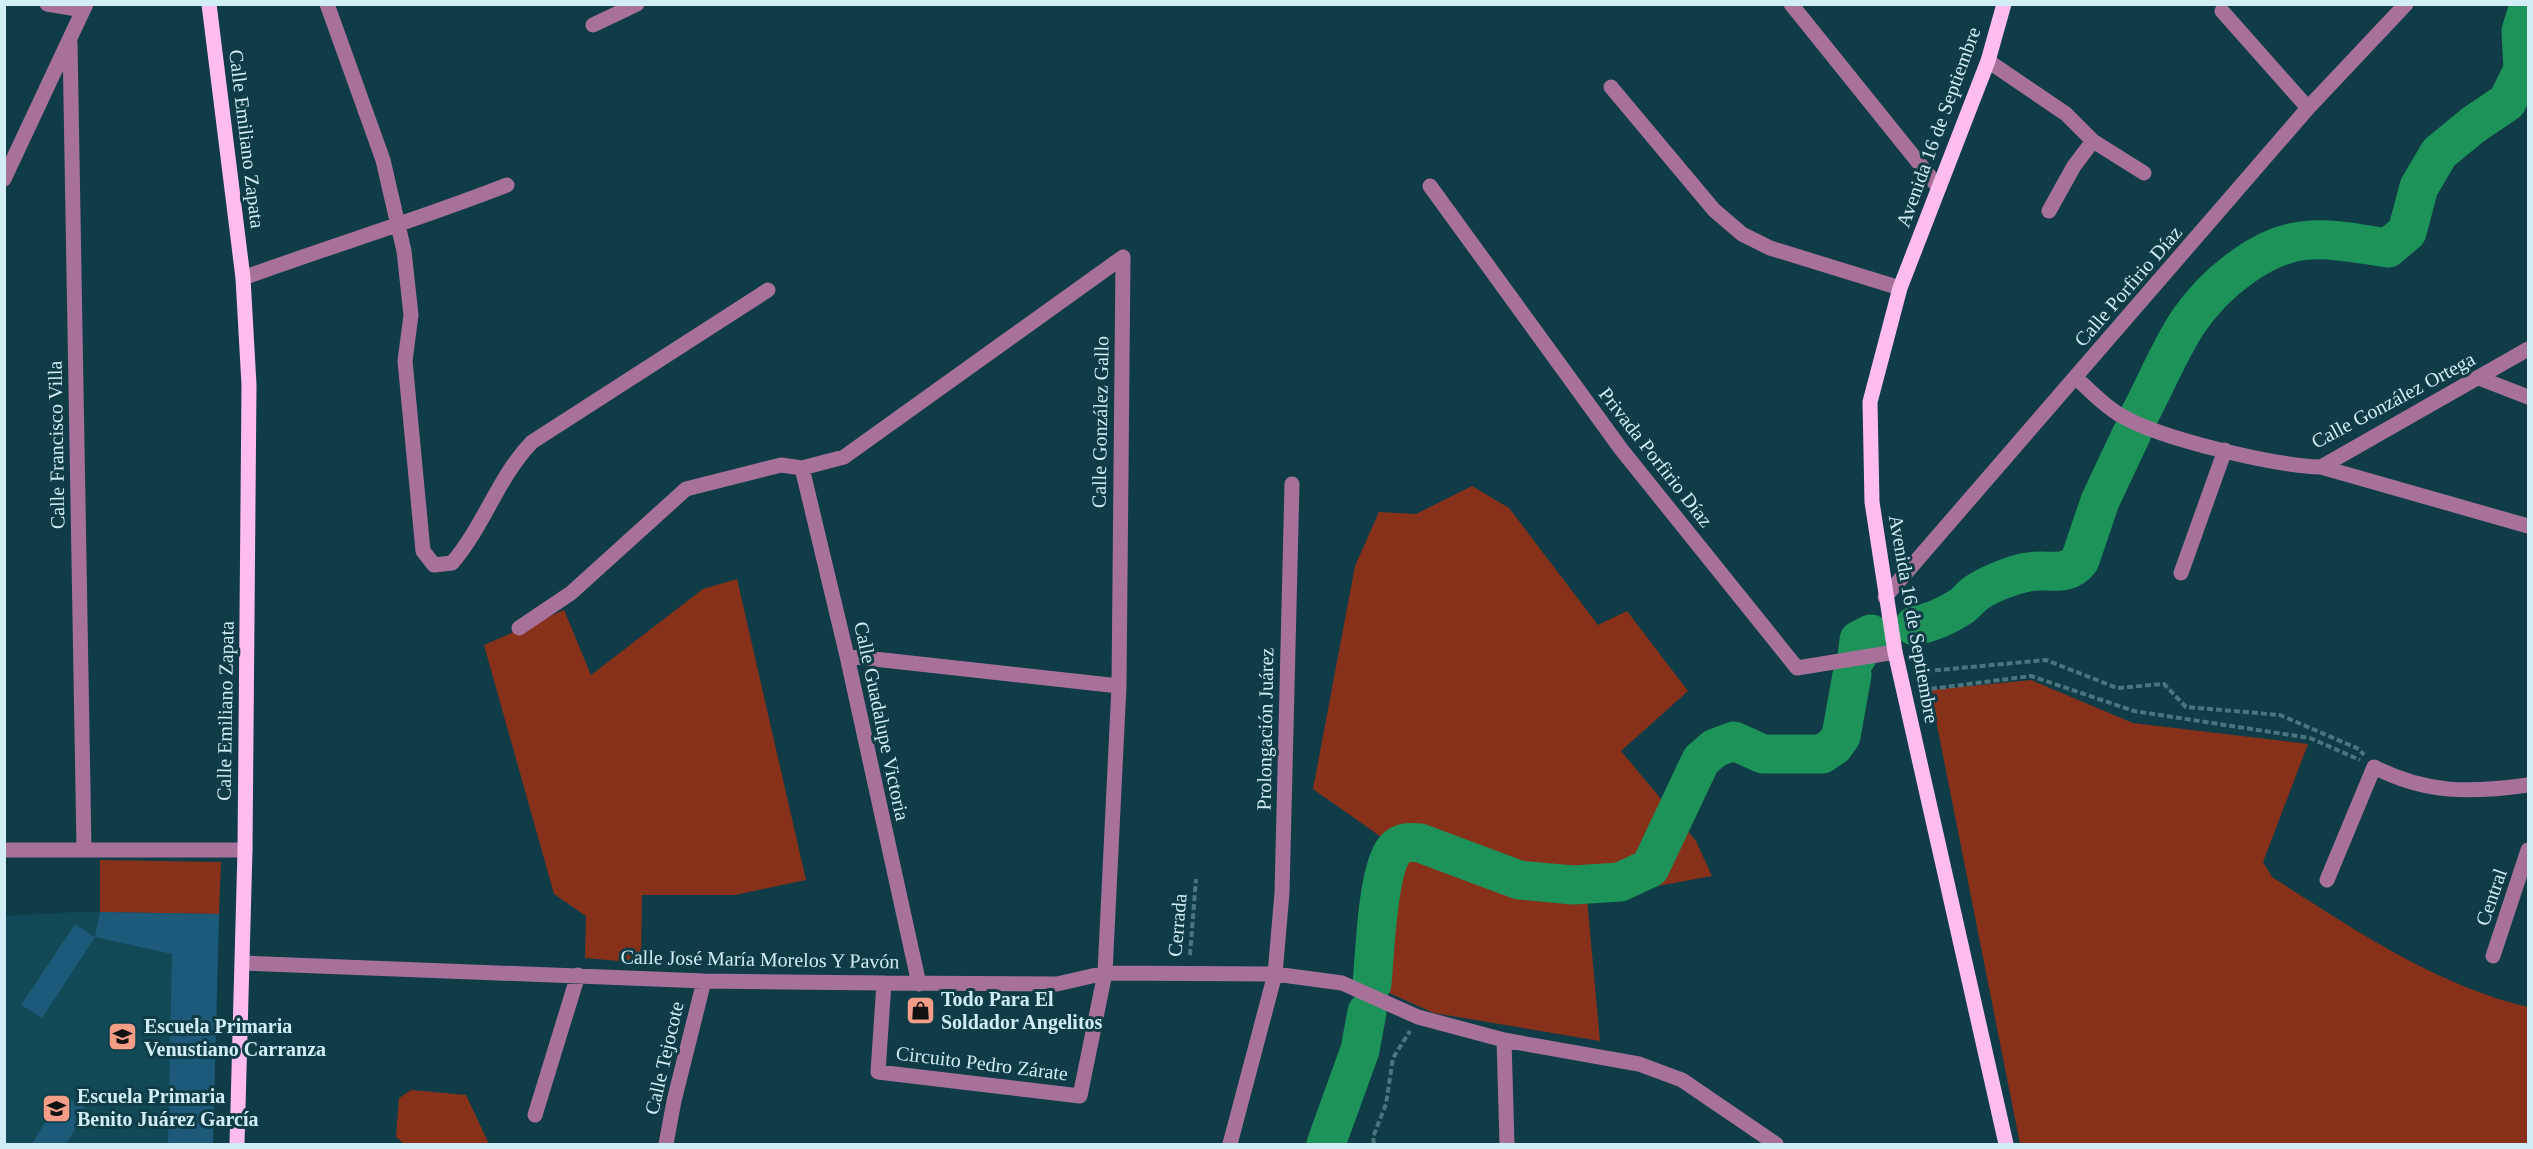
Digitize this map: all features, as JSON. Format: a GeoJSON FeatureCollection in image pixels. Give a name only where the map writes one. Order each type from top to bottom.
{"type":"FeatureCollection","features":[{"type":"Feature","properties":{"kind":"main road","name":"Calle Emiliano Zapata"},"geometry":{"type":"LineString","coordinates":[[209,4],[243,278],[249,385],[245,850],[237,1144]]}},
{"type":"Feature","properties":{"kind":"main road","name":"Avenida 16 de Septiembre"},"geometry":{"type":"LineString","coordinates":[[2004,4],[1988,61],[1900,288],[1870,402],[1872,502],[1885,597],[1899,674],[2006,1144]]}},
{"type":"Feature","properties":{"kind":"street"},"geometry":{"type":"LineString","coordinates":[[5,178],[70,42],[84,7],[47,4]]}},
{"type":"Feature","properties":{"kind":"street"},"geometry":{"type":"LineString","coordinates":[[327,4],[383,160],[399,225],[411,315],[405,361],[423,551],[434,565],[452,563],[468,544],[514,460],[532,442],[768,290]]}},
{"type":"Feature","properties":{"kind":"street"},"geometry":{"type":"LineString","coordinates":[[593,25],[637,4]]}},
{"type":"Feature","properties":{"kind":"street"},"geometry":{"type":"LineString","coordinates":[[1791,4],[1939,188]]}},
{"type":"Feature","properties":{"kind":"street","name":"Calle Porfirio Díaz"},"geometry":{"type":"LineString","coordinates":[[1885,597],[2308,108],[2406,4]]}},
{"type":"Feature","properties":{"kind":"street"},"geometry":{"type":"LineString","coordinates":[[2222,11],[2308,108]]}},
{"type":"Feature","properties":{"kind":"street","name":"Calle Francisco Villa"},"geometry":{"type":"LineString","coordinates":[[70,42],[84,848]]}},
{"type":"Feature","properties":{"kind":"street"},"geometry":{"type":"LineString","coordinates":[[1988,61],[2066,114],[2093,141],[2144,173]]}},
{"type":"Feature","properties":{"kind":"street"},"geometry":{"type":"LineString","coordinates":[[1611,87],[1714,210],[1742,234],[1770,248],[1900,288]]}},
{"type":"Feature","properties":{"kind":"street"},"geometry":{"type":"LineString","coordinates":[[2049,211],[2074,166],[2093,141]]}},
{"type":"Feature","properties":{"kind":"street"},"geometry":{"type":"LineString","coordinates":[[243,278],[358,236],[399,225],[507,185]]}},
{"type":"Feature","properties":{"kind":"street","name":"Privada Porfirio Díaz"},"geometry":{"type":"LineString","coordinates":[[1430,186],[1621,449],[1797,668],[1895,652]]}},
{"type":"Feature","properties":{"kind":"street","name":"Calle González Gallo"},"geometry":{"type":"LineString","coordinates":[[802,468],[844,457],[1123,257],[1119,686],[1105,973]]}},
{"type":"Feature","properties":{"kind":"street","name":"Calle González Ortega"},"geometry":{"type":"LineString","coordinates":[[2076,378],[2121,416],[2166,433],[2225,450],[2304,466],[2321,467],[2529,349]]}},
{"type":"Feature","properties":{"kind":"street"},"geometry":{"type":"LineString","coordinates":[[2479,378],[2529,397]]}},
{"type":"Feature","properties":{"kind":"street"},"geometry":{"type":"LineString","coordinates":[[2181,573],[2225,450]]}},
{"type":"Feature","properties":{"kind":"street"},"geometry":{"type":"LineString","coordinates":[[519,628],[571,593],[686,489],[781,465],[802,468]]}},
{"type":"Feature","properties":{"kind":"street"},"geometry":{"type":"LineString","coordinates":[[2321,467],[2529,526]]}},
{"type":"Feature","properties":{"kind":"street","name":"Calle Guadalupe Victoria"},"geometry":{"type":"LineString","coordinates":[[802,468],[847,656],[919,984]]}},
{"type":"Feature","properties":{"kind":"street","name":"Prolongación Juárez"},"geometry":{"type":"LineString","coordinates":[[1230,1144],[1275,974],[1282,893],[1292,484]]}},
{"type":"Feature","properties":{"kind":"street"},"geometry":{"type":"LineString","coordinates":[[847,656],[1119,686]]}},
{"type":"Feature","properties":{"kind":"street"},"geometry":{"type":"LineString","coordinates":[[2327,880],[2374,767],[2393,777],[2432,789],[2470,792],[2529,785]]}},
{"type":"Feature","properties":{"kind":"street"},"geometry":{"type":"LineString","coordinates":[[4,849],[245,850]]}},
{"type":"Feature","properties":{"kind":"street","name":"Central"},"geometry":{"type":"LineString","coordinates":[[2493,956],[2529,850]]}},
{"type":"Feature","properties":{"kind":"street","name":"Calle José María Morelos Y Pavón"},"geometry":{"type":"LineString","coordinates":[[243,963],[704,981],[919,984],[1057,984],[1105,973],[1275,974]]}},
{"type":"Feature","properties":{"kind":"street","name":"Circuito Pedro Zárate"},"geometry":{"type":"LineString","coordinates":[[884,983],[878,1072],[1080,1096],[1105,973]]}},
{"type":"Feature","properties":{"kind":"street"},"geometry":{"type":"LineString","coordinates":[[1275,974],[1342,983],[1418,1017],[1504,1040],[1628,1061],[1682,1080],[1776,1144]]}},
{"type":"Feature","properties":{"kind":"street"},"geometry":{"type":"LineString","coordinates":[[536,1115],[578,975]]}},
{"type":"Feature","properties":{"kind":"street","name":"Calle Tejocote"},"geometry":{"type":"LineString","coordinates":[[666,1144],[674,1101],[704,981]]}},
{"type":"Feature","properties":{"kind":"street"},"geometry":{"type":"LineString","coordinates":[[1504,1040],[1507,1144]]}},
{"type":"Feature","properties":{"kind":"path"},"geometry":{"type":"LineString","coordinates":[[1899,674],[2046,660],[2117,688],[2164,684],[2186,706],[2280,715],[2359,749],[2374,767]]}},
{"type":"Feature","properties":{"kind":"path"},"geometry":{"type":"LineString","coordinates":[[1903,692],[2031,676],[2134,711],[2310,738],[2374,767]]}},
{"type":"Feature","properties":{"kind":"path","name":"Cerrada"},"geometry":{"type":"LineString","coordinates":[[1188,974],[1196,879]]}},
{"type":"Feature","properties":{"kind":"path"},"geometry":{"type":"LineString","coordinates":[[1374,1144],[1373,1137],[1386,1104],[1393,1058],[1418,1017]]}},
{"type":"Feature","properties":{"kind":"shaded area"},"geometry":{"type":"Polygon","coordinates":[[[1472,486],[1509,508],[1598,625],[1627,611],[1688,691],[1621,751],[1696,841],[1712,876],[1587,899],[1600,1041],[1434,1013],[1360,980],[1384,839],[1313,789],[1355,566],[1379,512],[1416,514],[1472,486]]]}},
{"type":"Feature","properties":{"kind":"shaded area"},"geometry":{"type":"Polygon","coordinates":[[[737,579],[806,880],[735,895],[642,895],[641,963],[585,958],[586,916],[554,894],[484,645],[564,610],[591,675],[703,589],[737,579]]]}},
{"type":"Feature","properties":{"kind":"shaded area"},"geometry":{"type":"Polygon","coordinates":[[[2031,680],[2133,723],[2308,744],[2263,862],[2272,877],[2395,953],[2460,985],[2528,1007],[2528,1144],[2020,1144],[1930,690],[2031,680]]]}},
{"type":"Feature","properties":{"kind":"shaded area"},"geometry":{"type":"Polygon","coordinates":[[[100,860],[221,862],[219,914],[100,912],[100,860]]]}},
{"type":"Feature","properties":{"kind":"shaded area","name":"Escuela Primaria Venustiano Carranza"},"geometry":{"type":"Polygon","coordinates":[[[75,912],[219,914],[213,1144],[5,1144],[5,916],[75,912]]]}},
{"type":"Feature","properties":{"kind":"shaded area"},"geometry":{"type":"Polygon","coordinates":[[[411,1090],[466,1095],[489,1144],[404,1144],[396,1137],[399,1098],[411,1090]]]}},
{"type":"Feature","properties":{"kind":"building"},"geometry":{"type":"Polygon","coordinates":[[[100,912],[219,914],[213,1144],[168,1144],[172,954],[95,937],[100,912]]]}},
{"type":"Feature","properties":{"kind":"building"},"geometry":{"type":"Polygon","coordinates":[[[75,924],[95,937],[42,1018],[21,1005],[75,924]]]}},
{"type":"Feature","properties":{"kind":"building"},"geometry":{"type":"Polygon","coordinates":[[[62,1095],[87,1109],[66,1144],[32,1144],[62,1095]]]}},
{"type":"Feature","properties":{"kind":"waterway"},"geometry":{"type":"LineString","coordinates":[[2139,416],[2188,322],[2211,293],[2241,268],[2275,248],[2293,243],[2330,240],[2388,248],[2407,232],[2419,187],[2439,153],[2473,125],[2507,102],[2523,70],[2521,31],[2528,9]]}},
{"type":"Feature","properties":{"kind":"waterway"},"geometry":{"type":"LineString","coordinates":[[1914,626],[1933,621],[1951,612],[1994,583],[2022,573],[2063,571],[2075,566],[2080,560],[2100,501],[2132,433]]}},
{"type":"Feature","properties":{"kind":"waterway"},"geometry":{"type":"LineString","coordinates":[[1857,657],[1859,640],[1871,634]]}},
{"type":"Feature","properties":{"kind":"waterway"},"geometry":{"type":"LineString","coordinates":[[1372,984],[1378,913],[1384,875],[1395,849],[1403,843],[1420,843],[1519,880],[1573,885],[1620,882],[1650,868],[1701,760],[1715,748],[1734,741],[1763,754],[1822,754],[1834,746],[1841,736],[1852,675]]}},
{"type":"Feature","properties":{"kind":"waterway"},"geometry":{"type":"LineString","coordinates":[[1326,1144],[1360,1050],[1367,1012]]}},
{"type":"Feature","properties":{"kind":"place","name":"Todo Para El Soldador Angelitos"},"geometry":{"type":"Point","coordinates":[920,1010]}},
{"type":"Feature","properties":{"kind":"place","name":"Escuela Primaria Venustiano Carranza"},"geometry":{"type":"Point","coordinates":[123,1037]}},
{"type":"Feature","properties":{"kind":"place","name":"Escuela Primaria Benito Juárez García"},"geometry":{"type":"Point","coordinates":[56,1108]}}]}
